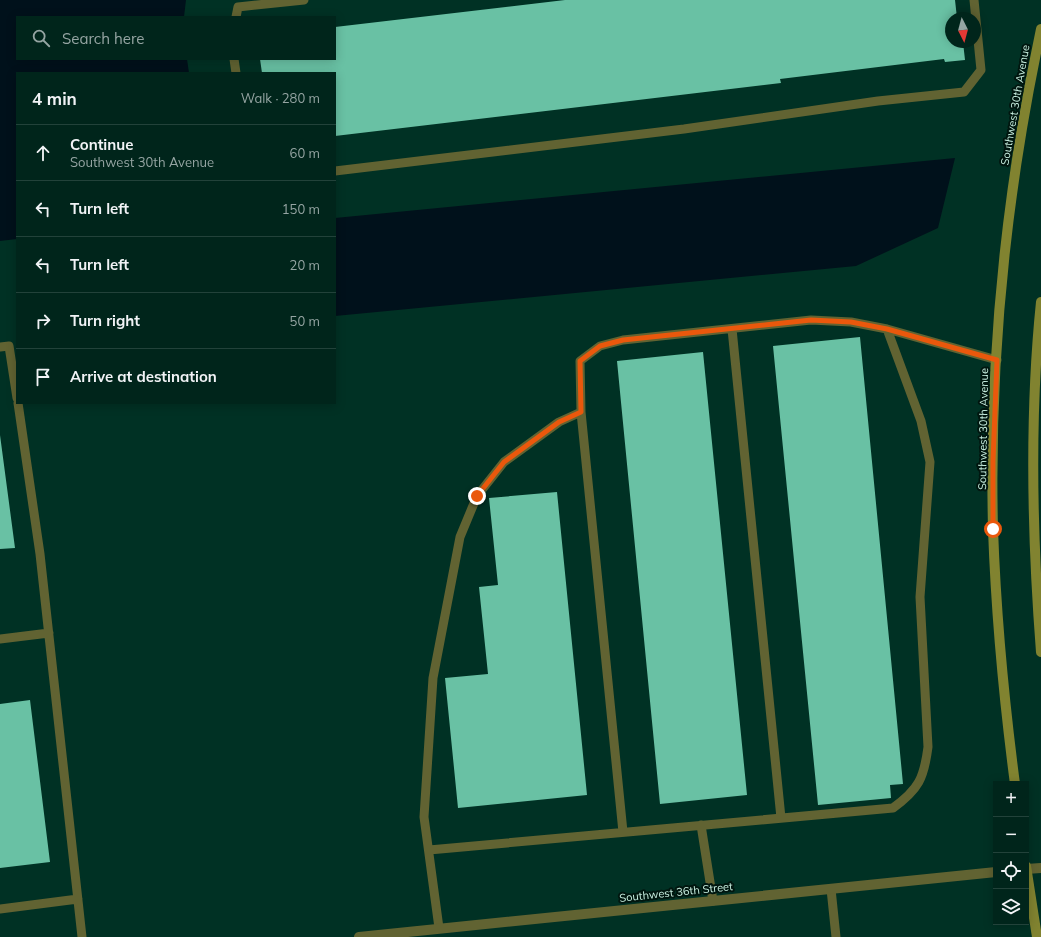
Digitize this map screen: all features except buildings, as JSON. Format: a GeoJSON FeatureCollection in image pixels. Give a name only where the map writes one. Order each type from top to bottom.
{"type":"FeatureCollection","features":[{"type":"Feature","properties":{"kind":"main road","name":"Southwest 30th Avenue"},"geometry":{"type":"LineString","coordinates":[[1015,781],[1002,669],[993,529],[993,461],[997,360],[1005,254],[1013,186],[1029,84],[1041,29]]}},
{"type":"Feature","properties":{"kind":"main road"},"geometry":{"type":"LineString","coordinates":[[1041,303],[1035,385],[1041,652]]}},
{"type":"Feature","properties":{"kind":"main road"},"geometry":{"type":"LineString","coordinates":[[1029,888],[1037,937]]}},
{"type":"Feature","properties":{"kind":"street"},"geometry":{"type":"LineString","coordinates":[[1029,869],[1041,868]]}},
{"type":"Feature","properties":{"kind":"street","name":"Southwest 36th Street"},"geometry":{"type":"LineString","coordinates":[[359,937],[993,872]]}},
{"type":"Feature","properties":{"kind":"lane"},"geometry":{"type":"LineString","coordinates":[[236,16],[238,7],[304,0]]}},
{"type":"Feature","properties":{"kind":"lane"},"geometry":{"type":"LineString","coordinates":[[336,171],[684,129],[878,101],[964,92],[981,70],[974,0]]}},
{"type":"Feature","properties":{"kind":"lane"},"geometry":{"type":"LineString","coordinates":[[234,60],[236,72]]}},
{"type":"Feature","properties":{"kind":"lane"},"geometry":{"type":"LineString","coordinates":[[623,832],[581,412],[580,361],[600,346],[623,340],[811,320],[851,322],[887,329],[997,360]]}},
{"type":"Feature","properties":{"kind":"lane"},"geometry":{"type":"LineString","coordinates":[[732,329],[781,818]]}},
{"type":"Feature","properties":{"kind":"lane"},"geometry":{"type":"LineString","coordinates":[[429,850],[893,808],[910,796],[925,769],[928,747],[920,597],[930,462],[921,420],[887,329]]}},
{"type":"Feature","properties":{"kind":"lane"},"geometry":{"type":"LineString","coordinates":[[0,347],[9,346],[16,392]]}},
{"type":"Feature","properties":{"kind":"lane"},"geometry":{"type":"LineString","coordinates":[[18,404],[40,554],[82,937]]}},
{"type":"Feature","properties":{"kind":"lane"},"geometry":{"type":"LineString","coordinates":[[439,928],[424,817],[433,678],[460,537],[477,496],[504,462],[559,422],[581,412]]}},
{"type":"Feature","properties":{"kind":"lane"},"geometry":{"type":"LineString","coordinates":[[0,639],[49,633]]}},
{"type":"Feature","properties":{"kind":"lane"},"geometry":{"type":"LineString","coordinates":[[701,825],[713,901]]}},
{"type":"Feature","properties":{"kind":"lane"},"geometry":{"type":"LineString","coordinates":[[831,889],[836,937]]}},
{"type":"Feature","properties":{"kind":"lane"},"geometry":{"type":"LineString","coordinates":[[0,909],[78,899]]}},
{"type":"Feature","properties":{"kind":"water"},"geometry":{"type":"Polygon","coordinates":[[[0,0],[186,0],[184,16],[16,16],[16,60],[187,60],[189,72],[16,72],[16,239],[0,241],[0,0]]]}},
{"type":"Feature","properties":{"kind":"water"},"geometry":{"type":"Polygon","coordinates":[[[955,158],[938,228],[856,266],[336,316],[336,218],[955,158]]]}},
{"type":"Feature","properties":{"kind":"route"},"geometry":{"type":"LineString","coordinates":[[477,496],[504,462],[559,422],[581,412],[579,376],[580,361],[600,346],[623,340],[811,320],[851,322],[887,329],[997,360],[993,461],[993,529]]}}]}
